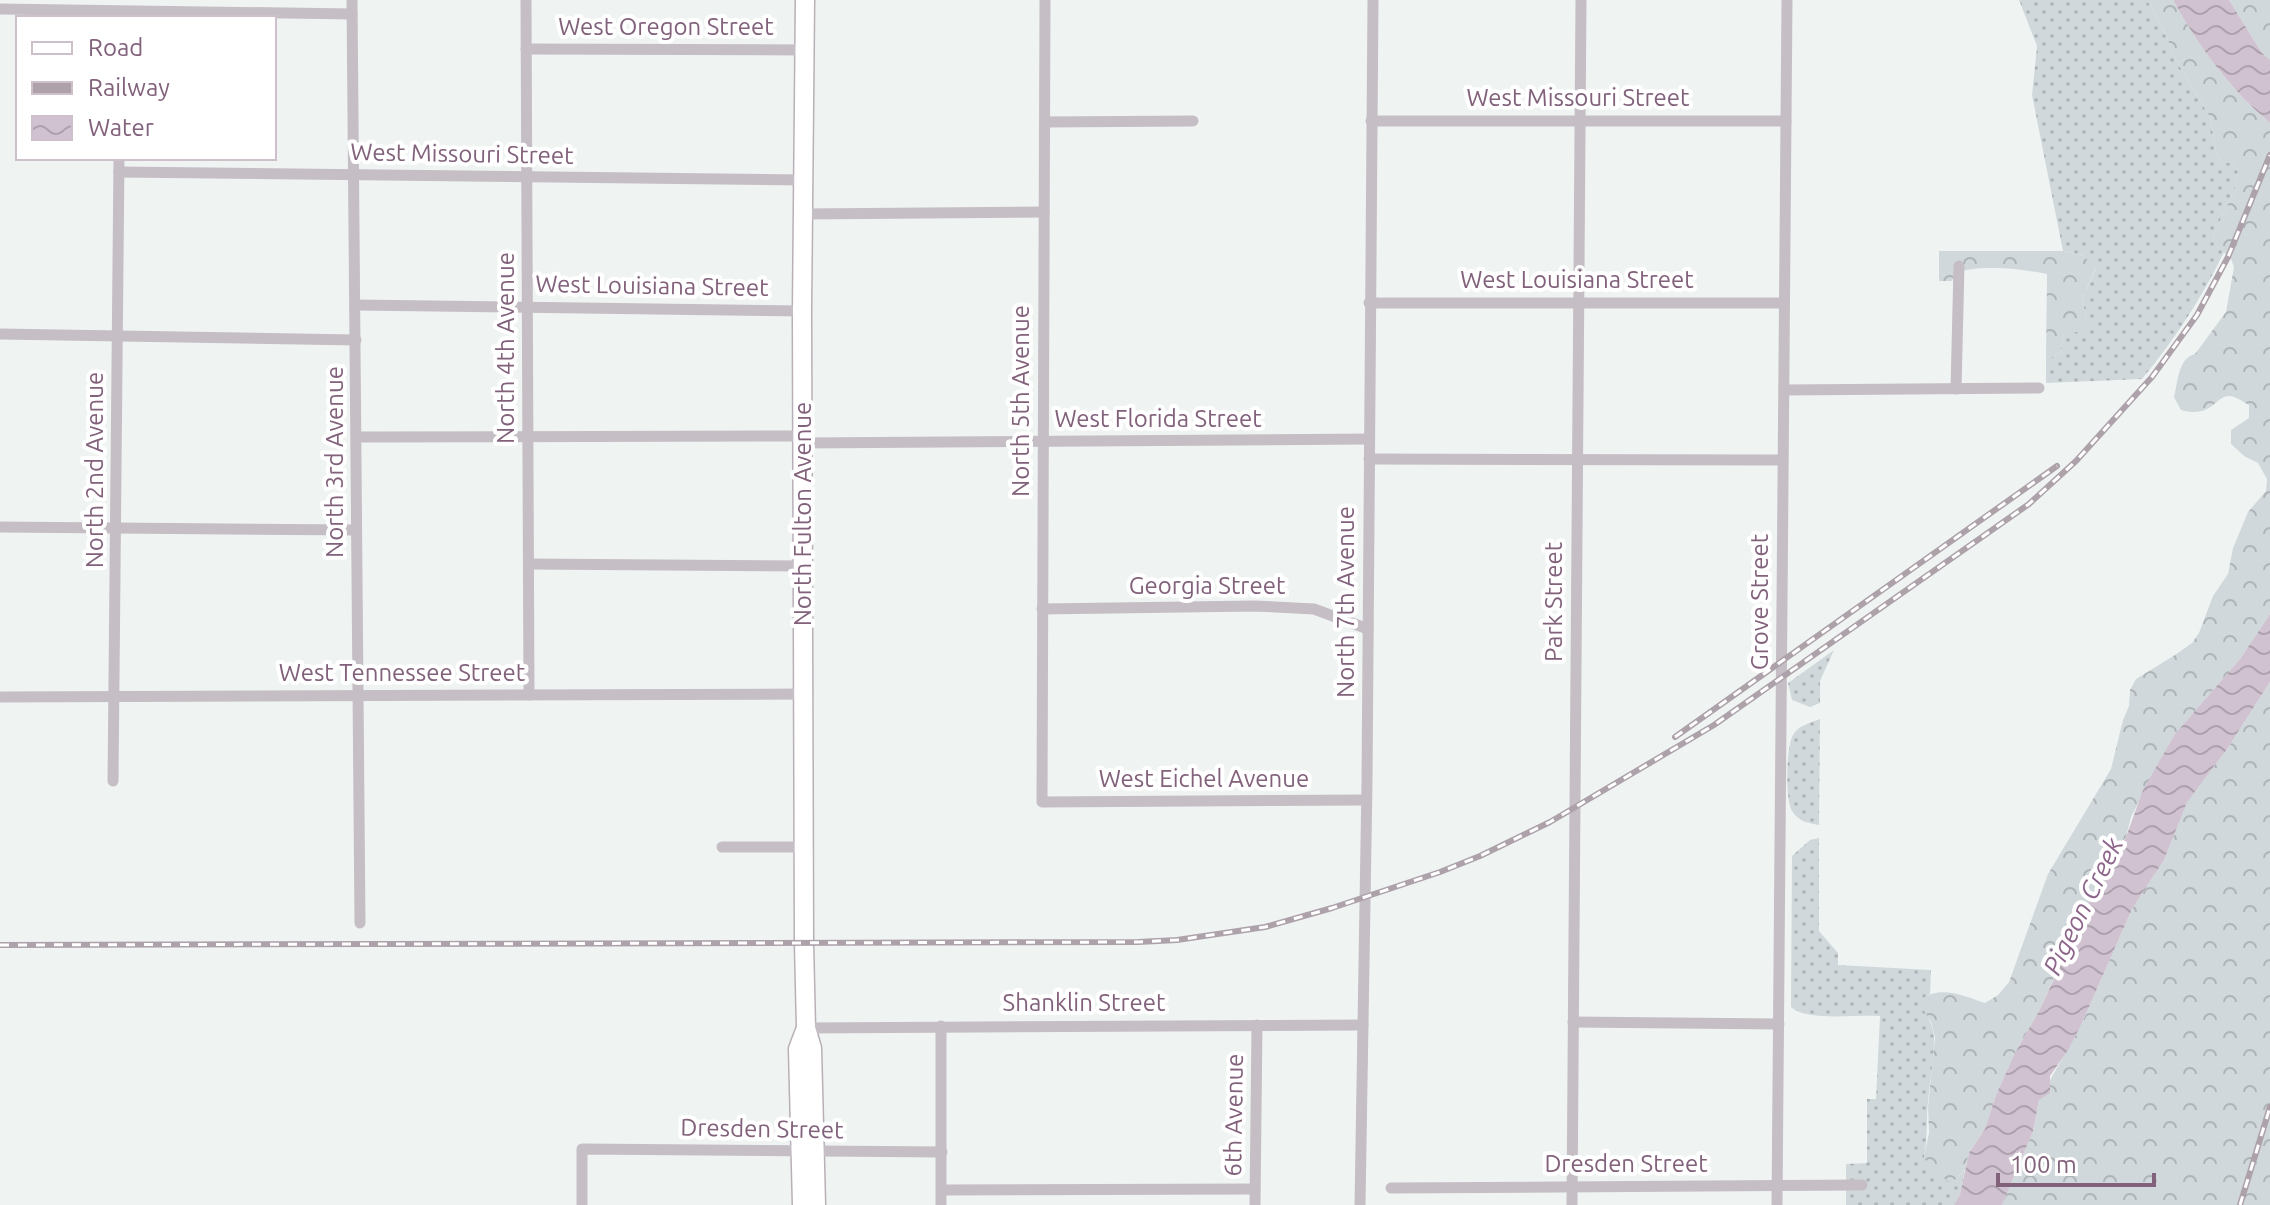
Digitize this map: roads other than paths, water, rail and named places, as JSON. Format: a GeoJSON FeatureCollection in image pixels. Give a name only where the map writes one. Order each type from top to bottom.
{"type":"FeatureCollection","features":[{"type":"Feature","properties":{"kind":"main road","name":"North Fulton Avenue"},"geometry":{"type":"LineString","coordinates":[[802,1205],[809,1152],[812,1048],[806,1028],[804,847],[802,311],[805,0]]}},
{"type":"Feature","properties":{"kind":"main road","name":"North Fulton Avenue"},"geometry":{"type":"LineString","coordinates":[[809,1152],[816,1205]]}},
{"type":"Feature","properties":{"kind":"street","name":"North 3rd Avenue"},"geometry":{"type":"LineString","coordinates":[[352,0],[360,923]]}},
{"type":"Feature","properties":{"kind":"street","name":"North 4th Avenue"},"geometry":{"type":"LineString","coordinates":[[526,0],[529,695]]}},
{"type":"Feature","properties":{"kind":"street","name":"North 5th Avenue"},"geometry":{"type":"LineString","coordinates":[[1042,802],[1045,0]]}},
{"type":"Feature","properties":{"kind":"street","name":"North 7th Avenue"},"geometry":{"type":"LineString","coordinates":[[1360,1205],[1373,0]]}},
{"type":"Feature","properties":{"kind":"street","name":"Park Street"},"geometry":{"type":"LineString","coordinates":[[1572,1205],[1581,0]]}},
{"type":"Feature","properties":{"kind":"street","name":"Grove Street"},"geometry":{"type":"LineString","coordinates":[[1777,1205],[1787,0]]}},
{"type":"Feature","properties":{"kind":"street"},"geometry":{"type":"LineString","coordinates":[[0,9],[352,14]]}},
{"type":"Feature","properties":{"kind":"street","name":"West Oregon Street"},"geometry":{"type":"LineString","coordinates":[[526,49],[805,50]]}},
{"type":"Feature","properties":{"kind":"street"},"geometry":{"type":"LineString","coordinates":[[1045,122],[1193,121]]}},
{"type":"Feature","properties":{"kind":"street","name":"West Missouri Street"},"geometry":{"type":"LineString","coordinates":[[1371,121],[1786,121]]}},
{"type":"Feature","properties":{"kind":"street","name":"North 2nd Avenue"},"geometry":{"type":"LineString","coordinates":[[113,781],[119,160]]}},
{"type":"Feature","properties":{"kind":"street","name":"West Missouri Street"},"geometry":{"type":"LineString","coordinates":[[119,172],[804,180]]}},
{"type":"Feature","properties":{"kind":"street"},"geometry":{"type":"LineString","coordinates":[[804,214],[1044,212]]}},
{"type":"Feature","properties":{"kind":"street"},"geometry":{"type":"LineString","coordinates":[[1956,389],[1959,266]]}},
{"type":"Feature","properties":{"kind":"street","name":"West Louisiana Street"},"geometry":{"type":"LineString","coordinates":[[1369,303],[1784,303]]}},
{"type":"Feature","properties":{"kind":"street","name":"West Louisiana Street"},"geometry":{"type":"LineString","coordinates":[[356,305],[802,311]]}},
{"type":"Feature","properties":{"kind":"street"},"geometry":{"type":"LineString","coordinates":[[0,334],[356,340]]}},
{"type":"Feature","properties":{"kind":"street"},"geometry":{"type":"LineString","coordinates":[[1785,390],[2039,388]]}},
{"type":"Feature","properties":{"kind":"street","name":"West Florida Street"},"geometry":{"type":"LineString","coordinates":[[357,437],[1043,441],[1369,439]]}},
{"type":"Feature","properties":{"kind":"street"},"geometry":{"type":"LineString","coordinates":[[1369,459],[1782,460]]}},
{"type":"Feature","properties":{"kind":"street"},"geometry":{"type":"LineString","coordinates":[[0,527],[356,530]]}},
{"type":"Feature","properties":{"kind":"street"},"geometry":{"type":"LineString","coordinates":[[529,564],[803,566]]}},
{"type":"Feature","properties":{"kind":"street","name":"Georgia Street"},"geometry":{"type":"LineString","coordinates":[[1042,609],[1255,606],[1314,609],[1368,629]]}},
{"type":"Feature","properties":{"kind":"street","name":"West Tennessee Street"},"geometry":{"type":"LineString","coordinates":[[0,697],[804,694]]}},
{"type":"Feature","properties":{"kind":"street","name":"West Eichel Avenue"},"geometry":{"type":"LineString","coordinates":[[1042,802],[1366,800]]}},
{"type":"Feature","properties":{"kind":"street"},"geometry":{"type":"LineString","coordinates":[[722,847],[804,847]]}},
{"type":"Feature","properties":{"kind":"street"},"geometry":{"type":"LineString","coordinates":[[1573,1022],[1779,1024]]}},
{"type":"Feature","properties":{"kind":"street","name":"6th Avenue"},"geometry":{"type":"LineString","coordinates":[[1255,1205],[1257,1025]]}},
{"type":"Feature","properties":{"kind":"street","name":"Shanklin Street"},"geometry":{"type":"LineString","coordinates":[[806,1028],[1363,1025]]}},
{"type":"Feature","properties":{"kind":"street"},"geometry":{"type":"LineString","coordinates":[[941,1026],[941,1205]]}},
{"type":"Feature","properties":{"kind":"street","name":"Dresden Street"},"geometry":{"type":"LineString","coordinates":[[582,1205],[582,1149],[942,1152]]}},
{"type":"Feature","properties":{"kind":"street","name":"Dresden Street"},"geometry":{"type":"LineString","coordinates":[[1391,1188],[1862,1185]]}},
{"type":"Feature","properties":{"kind":"street"},"geometry":{"type":"LineString","coordinates":[[942,1190],[1255,1189]]}},
{"type":"Feature","properties":{"kind":"water"},"geometry":{"type":"Polygon","coordinates":[[[2173,0],[2229,0],[2262,53],[2270,60],[2270,123],[2241,96],[2216,66],[2173,0]]]}},
{"type":"Feature","properties":{"kind":"water"},"geometry":{"type":"Polygon","coordinates":[[[2270,614],[2270,682],[2227,749],[2187,802],[2164,860],[2132,909],[2082,1023],[2050,1076],[2050,1093],[2039,1100],[2033,1131],[2002,1205],[1954,1205],[1960,1194],[1969,1153],[1985,1129],[2014,1055],[2039,1011],[2096,888],[2126,837],[2143,790],[2175,734],[2240,659],[2270,614]]]}},
{"type":"Feature","properties":{"kind":"railway"},"geometry":{"type":"LineString","coordinates":[[0,945],[1138,942],[1177,940],[1265,927],[1440,872],[1550,822],[1714,725],[2029,504],[2076,461],[2152,377],[2197,315],[2228,257],[2270,155]]}},
{"type":"Feature","properties":{"kind":"railway"},"geometry":{"type":"LineString","coordinates":[[1675,737],[2057,466]]}},
{"type":"Feature","properties":{"kind":"railway"},"geometry":{"type":"LineString","coordinates":[[2240,1205],[2270,1107]]}},
{"type":"Feature","properties":{"kind":"water label","name":"Pigeon Creek"},"geometry":{"type":"Point","coordinates":[2083,906]}}]}
